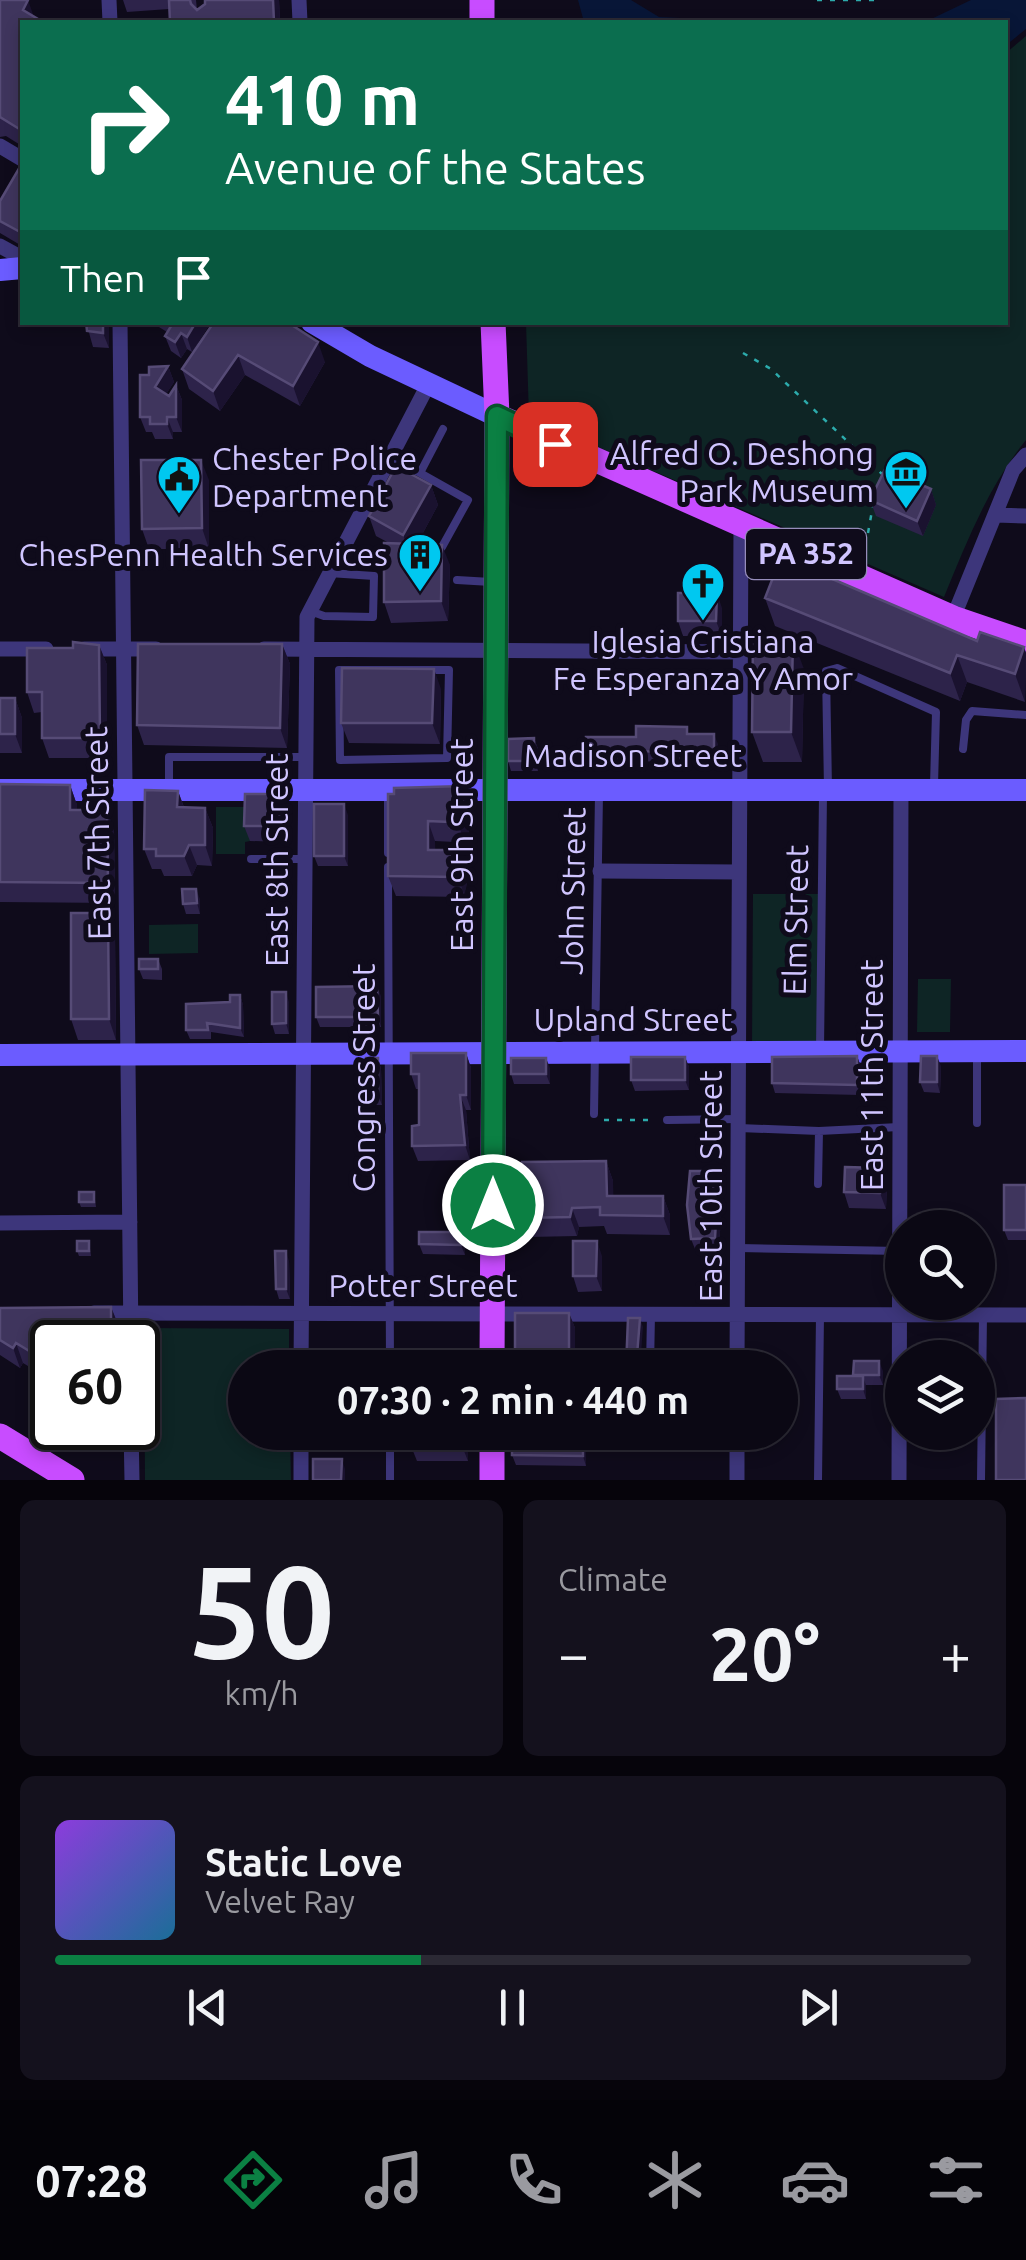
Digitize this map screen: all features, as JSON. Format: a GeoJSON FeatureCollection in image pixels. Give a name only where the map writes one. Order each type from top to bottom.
{"type":"FeatureCollection","features":[{"type":"Feature","properties":{"kind":"main road","name":"East 9th Street"},"geometry":{"type":"LineString","coordinates":[[492,1350],[497,416],[493,325]]}},
{"type":"Feature","properties":{"kind":"main road","name":"PA 352"},"geometry":{"type":"LineString","coordinates":[[497,416],[953,618],[1026,642]]}},
{"type":"Feature","properties":{"kind":"main road"},"geometry":{"type":"LineString","coordinates":[[0,1436],[72,1480]]}},
{"type":"Feature","properties":{"kind":"main road"},"geometry":{"type":"LineString","coordinates":[[492,1450],[492,1480]]}},
{"type":"Feature","properties":{"kind":"street","name":"East 7th Street"},"geometry":{"type":"LineString","coordinates":[[120,325],[130,1320]]}},
{"type":"Feature","properties":{"kind":"street"},"geometry":{"type":"LineString","coordinates":[[318,325],[497,416]]}},
{"type":"Feature","properties":{"kind":"street","name":"East 8th Street"},"geometry":{"type":"LineString","coordinates":[[302,1350],[309,611],[429,384]]}},
{"type":"Feature","properties":{"kind":"street"},"geometry":{"type":"LineString","coordinates":[[953,618],[1014,470],[1026,454]]}},
{"type":"Feature","properties":{"kind":"street"},"geometry":{"type":"LineString","coordinates":[[996,516],[1026,516]]}},
{"type":"Feature","properties":{"kind":"street","name":"East 10th Street"},"geometry":{"type":"LineString","coordinates":[[737,1350],[741,526]]}},
{"type":"Feature","properties":{"kind":"street"},"geometry":{"type":"LineString","coordinates":[[0,649],[56,649]]}},
{"type":"Feature","properties":{"kind":"street"},"geometry":{"type":"LineString","coordinates":[[74,649],[179,649]]}},
{"type":"Feature","properties":{"kind":"street"},"geometry":{"type":"LineString","coordinates":[[244,649],[740,652]]}},
{"type":"Feature","properties":{"kind":"street","name":"Madison Street"},"geometry":{"type":"LineString","coordinates":[[0,790],[1026,790]]}},
{"type":"Feature","properties":{"kind":"street","name":"East 11th Street"},"geometry":{"type":"LineString","coordinates":[[900,1210],[901,790]]}},
{"type":"Feature","properties":{"kind":"street"},"geometry":{"type":"LineString","coordinates":[[600,870],[739,872]]}},
{"type":"Feature","properties":{"kind":"street","name":"Upland Street"},"geometry":{"type":"LineString","coordinates":[[0,1055],[1026,1051]]}},
{"type":"Feature","properties":{"kind":"street"},"geometry":{"type":"LineString","coordinates":[[0,1222],[130,1222]]}},
{"type":"Feature","properties":{"kind":"street","name":"Potter Street"},"geometry":{"type":"LineString","coordinates":[[74,1313],[885,1315]]}},
{"type":"Feature","properties":{"kind":"street","name":"Potter Street"},"geometry":{"type":"LineString","coordinates":[[995,1315],[1026,1315]]}},
{"type":"Feature","properties":{"kind":"street","name":"East 11th Street"},"geometry":{"type":"LineString","coordinates":[[900,1320],[900,1480]]}},
{"type":"Feature","properties":{"kind":"street"},"geometry":{"type":"LineString","coordinates":[[132,1450],[132,1480]]}},
{"type":"Feature","properties":{"kind":"street"},"geometry":{"type":"LineString","coordinates":[[301,1450],[301,1480]]}},
{"type":"Feature","properties":{"kind":"street"},"geometry":{"type":"LineString","coordinates":[[737,1450],[737,1480]]}},
{"type":"Feature","properties":{"kind":"lane"},"geometry":{"type":"LineString","coordinates":[[420,473],[443,429]]}},
{"type":"Feature","properties":{"kind":"lane"},"geometry":{"type":"LineString","coordinates":[[390,457],[468,500],[496,502]]}},
{"type":"Feature","properties":{"kind":"lane"},"geometry":{"type":"LineString","coordinates":[[442,547],[468,500]]}},
{"type":"Feature","properties":{"kind":"lane"},"geometry":{"type":"LineString","coordinates":[[309,611],[324,616],[373,617],[374,576],[329,573]]}},
{"type":"Feature","properties":{"kind":"lane"},"geometry":{"type":"LineString","coordinates":[[457,580],[496,582]]}},
{"type":"Feature","properties":{"kind":"lane"},"geometry":{"type":"LineString","coordinates":[[397,649],[398,670]]}},
{"type":"Feature","properties":{"kind":"lane","name":"Elm Street"},"geometry":{"type":"LineString","coordinates":[[820,1052],[826,671],[837,668],[936,712],[934,790]]}},
{"type":"Feature","properties":{"kind":"lane"},"geometry":{"type":"LineString","coordinates":[[339,670],[449,670],[447,758],[390,759],[340,760],[339,670]]}},
{"type":"Feature","properties":{"kind":"lane"},"geometry":{"type":"LineString","coordinates":[[964,749],[966,720],[972,711],[1026,715]]}},
{"type":"Feature","properties":{"kind":"lane"},"geometry":{"type":"LineString","coordinates":[[170,789],[169,757],[306,757]]}},
{"type":"Feature","properties":{"kind":"lane","name":"Congress Street"},"geometry":{"type":"LineString","coordinates":[[390,759],[390,1350]]}},
{"type":"Feature","properties":{"kind":"lane","name":"John Street"},"geometry":{"type":"LineString","coordinates":[[594,1114],[600,790]]}},
{"type":"Feature","properties":{"kind":"lane"},"geometry":{"type":"LineString","coordinates":[[251,858],[305,858]]}},
{"type":"Feature","properties":{"kind":"lane"},"geometry":{"type":"LineString","coordinates":[[977,1052],[977,1123]]}},
{"type":"Feature","properties":{"kind":"lane"},"geometry":{"type":"LineString","coordinates":[[667,1120],[820,1131],[900,1127]]}},
{"type":"Feature","properties":{"kind":"lane"},"geometry":{"type":"LineString","coordinates":[[818,1184],[820,1131]]}},
{"type":"Feature","properties":{"kind":"lane"},"geometry":{"type":"LineString","coordinates":[[493,1174],[545,1174]]}},
{"type":"Feature","properties":{"kind":"lane"},"geometry":{"type":"LineString","coordinates":[[738,1248],[885,1251]]}},
{"type":"Feature","properties":{"kind":"lane"},"geometry":{"type":"LineString","coordinates":[[650,1350],[651,1314]]}},
{"type":"Feature","properties":{"kind":"lane"},"geometry":{"type":"LineString","coordinates":[[818,1480],[820,1314]]}},
{"type":"Feature","properties":{"kind":"lane"},"geometry":{"type":"LineString","coordinates":[[981,1480],[983,1320]]}},
{"type":"Feature","properties":{"kind":"lane"},"geometry":{"type":"LineString","coordinates":[[390,1450],[390,1480]]}},
{"type":"Feature","properties":{"kind":"path"},"geometry":{"type":"LineString","coordinates":[[817,0],[878,0]]}},
{"type":"Feature","properties":{"kind":"path"},"geometry":{"type":"LineString","coordinates":[[743,352],[770,369],[885,482]]}},
{"type":"Feature","properties":{"kind":"path"},"geometry":{"type":"LineString","coordinates":[[868,533],[874,499]]}},
{"type":"Feature","properties":{"kind":"path"},"geometry":{"type":"LineString","coordinates":[[594,1114],[603,1120],[667,1120]]}},
{"type":"Feature","properties":{"kind":"green space"},"geometry":{"type":"Polygon","coordinates":[[[1026,36],[1026,440],[989,496],[944,597],[529,417],[526,325],[1008,325],[1008,51],[1026,36]]]}},
{"type":"Feature","properties":{"kind":"green space"},"geometry":{"type":"Polygon","coordinates":[[[216,807],[250,807],[250,841],[245,842],[245,854],[216,854],[216,807]]]}},
{"type":"Feature","properties":{"kind":"green space"},"geometry":{"type":"Polygon","coordinates":[[[753,894],[818,894],[817,1046],[752,1046],[753,894]]]}},
{"type":"Feature","properties":{"kind":"green space"},"geometry":{"type":"Polygon","coordinates":[[[198,924],[198,953],[149,954],[149,925],[198,924]]]}},
{"type":"Feature","properties":{"kind":"green space"},"geometry":{"type":"Polygon","coordinates":[[[918,979],[951,979],[950,1032],[917,1032],[918,979]]]}},
{"type":"Feature","properties":{"kind":"green space"},"geometry":{"type":"Polygon","coordinates":[[[160,1328],[289,1329],[289,1350],[228,1350],[228,1450],[290,1450],[291,1480],[145,1480],[145,1450],[160,1450],[160,1328]]]}},
{"type":"Feature","properties":{"kind":"water"},"geometry":{"type":"Polygon","coordinates":[[[578,0],[631,0],[659,17],[721,20],[583,20],[578,0]]]}},
{"type":"Feature","properties":{"kind":"water"},"geometry":{"type":"Polygon","coordinates":[[[971,0],[1026,0],[1026,29],[1008,44],[1008,20],[929,20],[971,0]]]}},
{"type":"Feature","properties":{"kind":"building"},"geometry":{"type":"Polygon","coordinates":[[[0,0],[28,0],[23,10],[40,20],[20,20],[20,129],[0,117],[0,0]]]}},
{"type":"Feature","properties":{"kind":"building"},"geometry":{"type":"Polygon","coordinates":[[[169,0],[190,0],[197,10],[205,0],[273,0],[274,20],[170,20],[169,0]]]}},
{"type":"Feature","properties":{"kind":"building"},"geometry":{"type":"Polygon","coordinates":[[[20,167],[20,232],[0,221],[0,201],[20,167]]]}},
{"type":"Feature","properties":{"kind":"building"},"geometry":{"type":"Polygon","coordinates":[[[86,325],[103,325],[103,333],[87,331],[86,325]]]}},
{"type":"Feature","properties":{"kind":"building"},"geometry":{"type":"Polygon","coordinates":[[[172,325],[194,325],[187,337],[181,333],[175,342],[165,336],[172,325]]]}},
{"type":"Feature","properties":{"kind":"building"},"geometry":{"type":"Polygon","coordinates":[[[212,325],[292,325],[318,342],[293,386],[238,355],[213,391],[182,369],[212,325]]]}},
{"type":"Feature","properties":{"kind":"building"},"geometry":{"type":"Polygon","coordinates":[[[168,366],[155,387],[169,396],[176,385],[176,417],[167,417],[167,424],[150,424],[150,417],[140,417],[140,375],[149,375],[149,367],[168,366]]]}},
{"type":"Feature","properties":{"kind":"building","name":"Chester Police Department"},"geometry":{"type":"Polygon","coordinates":[[[141,460],[201,460],[202,528],[142,529],[141,460]]]}},
{"type":"Feature","properties":{"kind":"building"},"geometry":{"type":"Polygon","coordinates":[[[396,466],[431,485],[403,535],[369,516],[396,466]]]}},
{"type":"Feature","properties":{"kind":"building"},"geometry":{"type":"Polygon","coordinates":[[[885,469],[931,489],[917,521],[870,500],[885,469]]]}},
{"type":"Feature","properties":{"kind":"building"},"geometry":{"type":"Polygon","coordinates":[[[384,543],[442,545],[441,601],[384,602],[384,543]]]}},
{"type":"Feature","properties":{"kind":"building"},"geometry":{"type":"Polygon","coordinates":[[[781,557],[977,641],[980,632],[1024,647],[1015,674],[957,655],[950,673],[765,598],[781,557]]]}},
{"type":"Feature","properties":{"kind":"building"},"geometry":{"type":"Polygon","coordinates":[[[678,593],[717,593],[716,621],[678,621],[678,593]]]}},
{"type":"Feature","properties":{"kind":"building"},"geometry":{"type":"Polygon","coordinates":[[[753,638],[793,640],[791,732],[752,732],[753,638]]]}},
{"type":"Feature","properties":{"kind":"building"},"geometry":{"type":"Polygon","coordinates":[[[73,642],[99,645],[100,738],[42,738],[42,692],[27,692],[27,648],[73,648],[73,642]]]}},
{"type":"Feature","properties":{"kind":"building"},"geometry":{"type":"Polygon","coordinates":[[[138,644],[282,644],[280,728],[137,725],[138,644]]]}},
{"type":"Feature","properties":{"kind":"building"},"geometry":{"type":"Polygon","coordinates":[[[342,668],[434,669],[432,723],[341,723],[342,668]]]}},
{"type":"Feature","properties":{"kind":"building"},"geometry":{"type":"Polygon","coordinates":[[[0,698],[15,698],[15,734],[0,734],[0,698]]]}},
{"type":"Feature","properties":{"kind":"building"},"geometry":{"type":"Polygon","coordinates":[[[636,726],[687,727],[687,734],[714,734],[714,753],[633,751],[633,755],[599,755],[599,761],[587,761],[586,737],[636,737],[636,726]]]}},
{"type":"Feature","properties":{"kind":"building"},"geometry":{"type":"Polygon","coordinates":[[[534,738],[534,761],[508,761],[508,739],[534,738]]]}},
{"type":"Feature","properties":{"kind":"building"},"geometry":{"type":"Polygon","coordinates":[[[0,784],[70,785],[70,810],[107,810],[108,883],[0,882],[0,784]]]}},
{"type":"Feature","properties":{"kind":"building"},"geometry":{"type":"Polygon","coordinates":[[[464,786],[459,827],[450,827],[450,822],[428,821],[428,850],[444,850],[459,859],[458,877],[388,876],[388,794],[394,794],[394,788],[464,786]]]}},
{"type":"Feature","properties":{"kind":"building"},"geometry":{"type":"Polygon","coordinates":[[[145,790],[178,791],[177,807],[205,808],[205,845],[189,845],[184,856],[156,856],[156,849],[144,849],[145,790]]]}},
{"type":"Feature","properties":{"kind":"building"},"geometry":{"type":"Polygon","coordinates":[[[245,794],[281,794],[280,826],[244,826],[245,794]]]}},
{"type":"Feature","properties":{"kind":"building"},"geometry":{"type":"Polygon","coordinates":[[[314,804],[344,804],[344,856],[314,856],[314,804]]]}},
{"type":"Feature","properties":{"kind":"building"},"geometry":{"type":"Polygon","coordinates":[[[182,889],[196,889],[197,903],[183,904],[182,889]]]}},
{"type":"Feature","properties":{"kind":"building"},"geometry":{"type":"Polygon","coordinates":[[[71,913],[108,913],[109,1019],[71,1019],[71,913]]]}},
{"type":"Feature","properties":{"kind":"building"},"geometry":{"type":"Polygon","coordinates":[[[139,959],[158,959],[158,969],[139,969],[139,959]]]}},
{"type":"Feature","properties":{"kind":"building"},"geometry":{"type":"Polygon","coordinates":[[[377,986],[378,1017],[316,1017],[316,987],[377,986]]]}},
{"type":"Feature","properties":{"kind":"building"},"geometry":{"type":"Polygon","coordinates":[[[272,992],[286,992],[286,1023],[272,1024],[272,992]]]}},
{"type":"Feature","properties":{"kind":"building"},"geometry":{"type":"Polygon","coordinates":[[[230,995],[240,995],[240,1028],[207,1023],[208,1030],[186,1030],[186,1004],[230,1002],[230,995]]]}},
{"type":"Feature","properties":{"kind":"building"},"geometry":{"type":"Polygon","coordinates":[[[411,1053],[466,1053],[466,1095],[460,1095],[465,1145],[412,1146],[412,1126],[419,1125],[419,1074],[411,1074],[411,1053]]]}},
{"type":"Feature","properties":{"kind":"building"},"geometry":{"type":"Polygon","coordinates":[[[857,1056],[857,1085],[772,1083],[772,1057],[857,1056]]]}},
{"type":"Feature","properties":{"kind":"building"},"geometry":{"type":"Polygon","coordinates":[[[921,1056],[937,1056],[937,1082],[920,1082],[921,1056]]]}},
{"type":"Feature","properties":{"kind":"building"},"geometry":{"type":"Polygon","coordinates":[[[631,1057],[685,1057],[685,1080],[631,1080],[631,1057]]]}},
{"type":"Feature","properties":{"kind":"building"},"geometry":{"type":"Polygon","coordinates":[[[366,1058],[378,1058],[378,1095],[365,1095],[366,1058]]]}},
{"type":"Feature","properties":{"kind":"building"},"geometry":{"type":"Polygon","coordinates":[[[511,1058],[546,1058],[546,1074],[511,1074],[511,1058]]]}},
{"type":"Feature","properties":{"kind":"building"},"geometry":{"type":"Polygon","coordinates":[[[606,1161],[607,1196],[663,1196],[663,1216],[600,1215],[600,1207],[572,1208],[570,1217],[522,1218],[522,1162],[606,1161]]]}},
{"type":"Feature","properties":{"kind":"building"},"geometry":{"type":"Polygon","coordinates":[[[845,1167],[881,1168],[880,1193],[844,1192],[845,1167]]]}},
{"type":"Feature","properties":{"kind":"building"},"geometry":{"type":"Polygon","coordinates":[[[690,1171],[719,1171],[715,1238],[691,1239],[687,1205],[690,1171]]]}},
{"type":"Feature","properties":{"kind":"building"},"geometry":{"type":"Polygon","coordinates":[[[1004,1185],[1026,1185],[1026,1230],[1004,1230],[1004,1185]]]}},
{"type":"Feature","properties":{"kind":"building"},"geometry":{"type":"Polygon","coordinates":[[[79,1192],[94,1192],[94,1202],[79,1202],[79,1192]]]}},
{"type":"Feature","properties":{"kind":"building"},"geometry":{"type":"Polygon","coordinates":[[[419,1232],[461,1232],[461,1245],[419,1244],[419,1232]]]}},
{"type":"Feature","properties":{"kind":"building"},"geometry":{"type":"Polygon","coordinates":[[[77,1241],[89,1241],[89,1251],[77,1251],[77,1241]]]}},
{"type":"Feature","properties":{"kind":"building"},"geometry":{"type":"Polygon","coordinates":[[[573,1241],[597,1241],[596,1276],[573,1276],[573,1241]]]}},
{"type":"Feature","properties":{"kind":"building"},"geometry":{"type":"Polygon","coordinates":[[[275,1251],[286,1251],[286,1289],[276,1289],[275,1251]]]}},
{"type":"Feature","properties":{"kind":"building"},"geometry":{"type":"Polygon","coordinates":[[[111,1307],[111,1320],[30,1320],[30,1351],[0,1340],[0,1308],[111,1307]]]}},
{"type":"Feature","properties":{"kind":"building"},"geometry":{"type":"Polygon","coordinates":[[[515,1313],[569,1313],[569,1350],[515,1350],[515,1313]]]}},
{"type":"Feature","properties":{"kind":"building"},"geometry":{"type":"Polygon","coordinates":[[[628,1318],[640,1318],[637,1350],[627,1350],[628,1318]]]}},
{"type":"Feature","properties":{"kind":"building"},"geometry":{"type":"Polygon","coordinates":[[[854,1361],[879,1361],[879,1375],[853,1375],[854,1361]]]}},
{"type":"Feature","properties":{"kind":"building"},"geometry":{"type":"Polygon","coordinates":[[[837,1376],[863,1376],[863,1389],[837,1389],[837,1376]]]}},
{"type":"Feature","properties":{"kind":"building"},"geometry":{"type":"Polygon","coordinates":[[[1026,1398],[1026,1480],[996,1480],[996,1399],[1026,1398]]]}},
{"type":"Feature","properties":{"kind":"building"},"geometry":{"type":"Polygon","coordinates":[[[512,1450],[583,1450],[583,1456],[512,1455],[512,1450]]]}},
{"type":"Feature","properties":{"kind":"building"},"geometry":{"type":"Polygon","coordinates":[[[313,1459],[342,1459],[341,1480],[313,1480],[313,1459]]]}},
{"type":"Feature","properties":{"kind":"place","name":"Alfred O. Deshong Park Museum"},"geometry":{"type":"Point","coordinates":[906,510]}},
{"type":"Feature","properties":{"kind":"place","name":"Chester Police Department"},"geometry":{"type":"Point","coordinates":[179,515]}},
{"type":"Feature","properties":{"kind":"place","name":"ChesPenn Health Services"},"geometry":{"type":"Point","coordinates":[420,593]}},
{"type":"Feature","properties":{"kind":"place","name":"Iglesia Cristiana Fe Esperanza Y Amor"},"geometry":{"type":"Point","coordinates":[703,622]}},
{"type":"Feature","properties":{"kind":"route"},"geometry":{"type":"LineString","coordinates":[[493,1205],[497,416],[555,444]]}}]}
